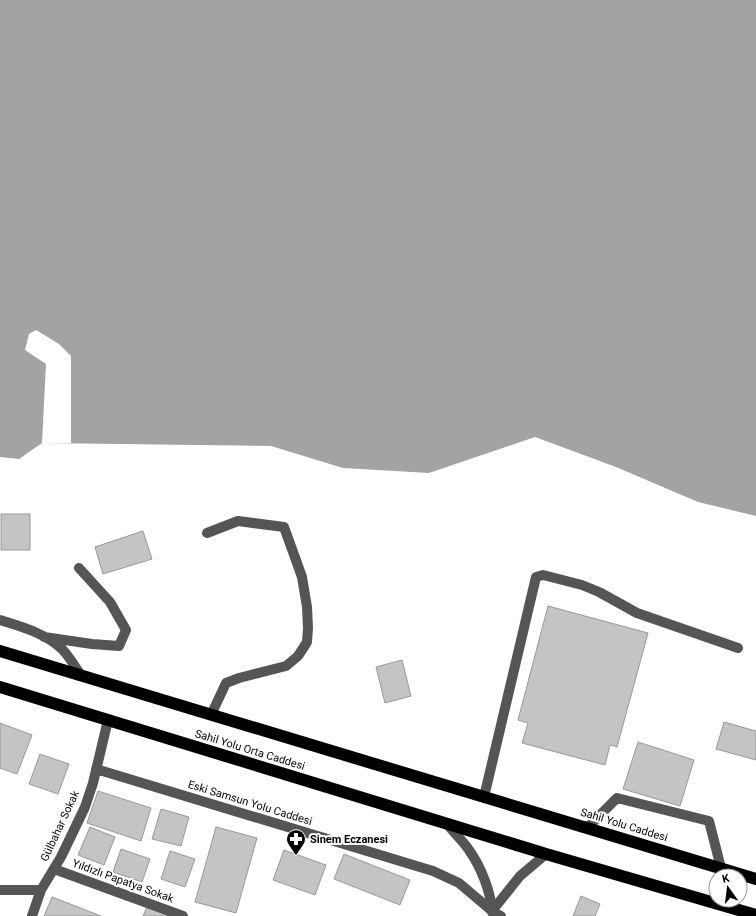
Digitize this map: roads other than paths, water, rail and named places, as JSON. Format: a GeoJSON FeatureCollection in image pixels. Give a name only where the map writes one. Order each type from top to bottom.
{"type":"FeatureCollection","features":[{"type":"Feature","properties":{"kind":"highway","name":"Sahil Yolu Orta Caddesi"},"geometry":{"type":"LineString","coordinates":[[0,651],[484,797]]}},
{"type":"Feature","properties":{"kind":"highway","name":"Sahil Yolu Orta Caddesi"},"geometry":{"type":"LineString","coordinates":[[0,687],[546,854]]}},
{"type":"Feature","properties":{"kind":"highway","name":"Sahil Yolu Caddesi"},"geometry":{"type":"LineString","coordinates":[[484,797],[721,868]]}},
{"type":"Feature","properties":{"kind":"highway"},"geometry":{"type":"LineString","coordinates":[[546,854],[756,914]]}},
{"type":"Feature","properties":{"kind":"street"},"geometry":{"type":"LineString","coordinates":[[207,532],[238,521],[284,527],[302,577],[307,607],[308,628],[307,642],[298,656],[286,666],[239,678],[226,683],[211,714]]}},
{"type":"Feature","properties":{"kind":"street"},"geometry":{"type":"LineString","coordinates":[[44,637],[92,644],[119,646],[126,630],[110,602],[79,568]]}},
{"type":"Feature","properties":{"kind":"street"},"geometry":{"type":"LineString","coordinates":[[484,797],[536,577],[543,576],[582,585],[599,592],[637,613],[738,648]]}},
{"type":"Feature","properties":{"kind":"street"},"geometry":{"type":"LineString","coordinates":[[0,620],[23,627],[44,637],[63,650],[80,675]]}},
{"type":"Feature","properties":{"kind":"street","name":"Gülbahar Sokak"},"geometry":{"type":"LineString","coordinates":[[32,916],[41,890],[61,857],[85,807],[108,720]]}},
{"type":"Feature","properties":{"kind":"street","name":"Eski Samsun Yolu Caddesi"},"geometry":{"type":"LineString","coordinates":[[96,769],[434,871],[459,883],[495,914]]}},
{"type":"Feature","properties":{"kind":"street"},"geometry":{"type":"LineString","coordinates":[[587,828],[617,798],[709,821],[721,868]]}},
{"type":"Feature","properties":{"kind":"street"},"geometry":{"type":"LineString","coordinates":[[447,824],[469,850],[477,863],[495,914]]}},
{"type":"Feature","properties":{"kind":"street"},"geometry":{"type":"LineString","coordinates":[[495,914],[520,876],[546,854]]}},
{"type":"Feature","properties":{"kind":"street","name":"Yıldızlı Papatya Sokak"},"geometry":{"type":"LineString","coordinates":[[54,869],[183,916]]}},
{"type":"Feature","properties":{"kind":"street"},"geometry":{"type":"LineString","coordinates":[[0,890],[41,890]]}},
{"type":"Feature","properties":{"kind":"place","name":"Sinem Eczanesi"},"geometry":{"type":"Point","coordinates":[296,856]}}]}
